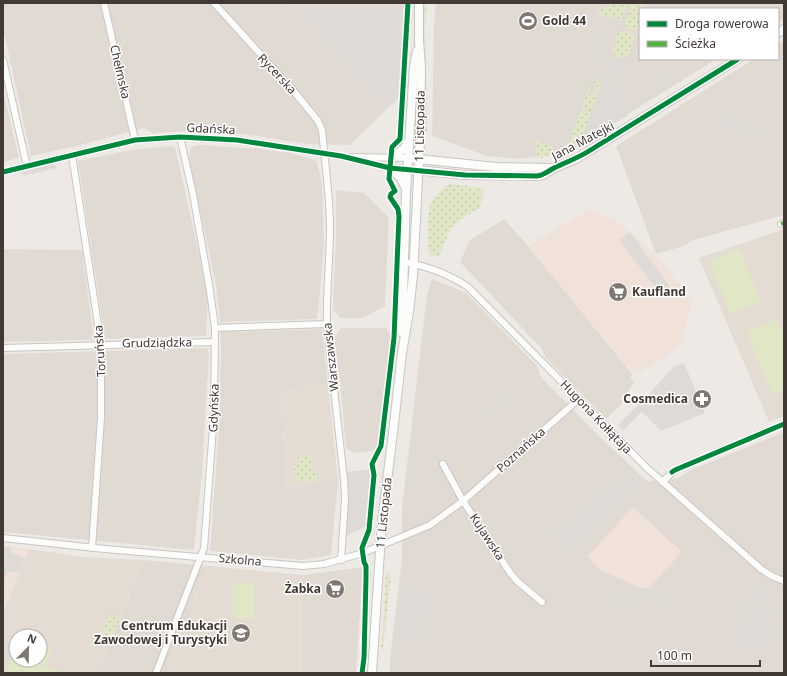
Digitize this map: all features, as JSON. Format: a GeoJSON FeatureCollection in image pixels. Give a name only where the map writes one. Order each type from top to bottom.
{"type":"FeatureCollection","features":[{"type":"Feature","properties":{"kind":"street","name":"Chełmska"},"geometry":{"type":"LineString","coordinates":[[104,3],[135,140]]}},
{"type":"Feature","properties":{"kind":"street","name":"Rycerska"},"geometry":{"type":"LineString","coordinates":[[214,3],[292,89],[318,121],[322,130],[324,154]]}},
{"type":"Feature","properties":{"kind":"street","name":"11 Listopada"},"geometry":{"type":"LineString","coordinates":[[372,673],[382,521],[402,354],[409,312],[413,264],[420,159],[421,67],[419,3]]}},
{"type":"Feature","properties":{"kind":"street","name":"11 Listopada"},"geometry":{"type":"LineString","coordinates":[[402,354],[407,169],[414,66],[419,41]]}},
{"type":"Feature","properties":{"kind":"street"},"geometry":{"type":"LineString","coordinates":[[3,60],[27,166]]}},
{"type":"Feature","properties":{"kind":"street","name":"Jana Matejki"},"geometry":{"type":"LineString","coordinates":[[419,170],[464,174],[543,175],[554,168],[576,159],[736,60]]}},
{"type":"Feature","properties":{"kind":"street","name":"Gdańska"},"geometry":{"type":"LineString","coordinates":[[3,172],[135,140],[180,138],[238,140],[341,156],[408,158]]}},
{"type":"Feature","properties":{"kind":"street","name":"Gdyńska"},"geometry":{"type":"LineString","coordinates":[[156,673],[204,548],[214,422],[215,328],[209,283],[180,138]]}},
{"type":"Feature","properties":{"kind":"street"},"geometry":{"type":"LineString","coordinates":[[391,157],[404,149],[409,140]]}},
{"type":"Feature","properties":{"kind":"street"},"geometry":{"type":"LineString","coordinates":[[420,140],[424,149],[438,161]]}},
{"type":"Feature","properties":{"kind":"street","name":"Warszawska"},"geometry":{"type":"LineString","coordinates":[[324,154],[330,209],[329,261],[326,300],[327,324],[345,499],[341,560]]}},
{"type":"Feature","properties":{"kind":"street","name":"Toruńska"},"geometry":{"type":"LineString","coordinates":[[72,155],[101,344],[102,418],[92,548]]}},
{"type":"Feature","properties":{"kind":"street","name":"Gdańska"},"geometry":{"type":"LineString","coordinates":[[341,156],[390,168],[419,170]]}},
{"type":"Feature","properties":{"kind":"street","name":"Jana Matejki"},"geometry":{"type":"LineString","coordinates":[[408,158],[496,167],[554,168]]}},
{"type":"Feature","properties":{"kind":"street"},"geometry":{"type":"LineString","coordinates":[[390,168],[401,178],[406,191]]}},
{"type":"Feature","properties":{"kind":"street"},"geometry":{"type":"LineString","coordinates":[[418,192],[423,181],[427,177],[437,172]]}},
{"type":"Feature","properties":{"kind":"street","name":"Hugona Kołłątaja"},"geometry":{"type":"LineString","coordinates":[[404,262],[444,274],[456,279],[468,287],[662,482],[761,569],[784,581]]}},
{"type":"Feature","properties":{"kind":"street"},"geometry":{"type":"LineString","coordinates":[[215,328],[327,324]]}},
{"type":"Feature","properties":{"kind":"street","name":"Grudziądzka"},"geometry":{"type":"LineString","coordinates":[[3,348],[101,344],[215,342]]}},
{"type":"Feature","properties":{"kind":"street","name":"Poznańska"},"geometry":{"type":"LineString","coordinates":[[463,501],[578,399]]}},
{"type":"Feature","properties":{"kind":"street"},"geometry":{"type":"LineString","coordinates":[[662,482],[675,470],[784,424]]}},
{"type":"Feature","properties":{"kind":"street","name":"Kujawska"},"geometry":{"type":"LineString","coordinates":[[443,464],[463,501],[511,574],[518,582],[542,602]]}},
{"type":"Feature","properties":{"kind":"street","name":"Szkolna"},"geometry":{"type":"LineString","coordinates":[[3,538],[92,548],[303,566],[324,564],[341,560],[363,553],[430,526],[463,501]]}},
{"type":"Feature","properties":{"kind":"shaded area"},"geometry":{"type":"Polygon","coordinates":[[[3,3],[289,3],[385,111],[350,145],[306,144],[244,134],[192,131],[152,133],[144,128],[31,156],[3,28],[3,3]]]}},
{"type":"Feature","properties":{"kind":"shaded area"},"geometry":{"type":"Polygon","coordinates":[[[289,3],[405,3],[400,97],[385,111],[289,3]]]}},
{"type":"Feature","properties":{"kind":"shaded area"},"geometry":{"type":"Polygon","coordinates":[[[436,3],[784,3],[784,18],[779,21],[779,8],[639,8],[639,60],[715,60],[570,151],[521,159],[487,156],[432,136],[434,24],[436,3]]]}},
{"type":"Feature","properties":{"kind":"shaded area"},"geometry":{"type":"Polygon","coordinates":[[[605,28],[610,29],[581,108],[576,106],[605,28]]]}},
{"type":"Feature","properties":{"kind":"shaded area"},"geometry":{"type":"Polygon","coordinates":[[[784,41],[784,215],[690,241],[687,245],[656,254],[616,146],[752,60],[779,60],[779,44],[784,41]]]}},
{"type":"Feature","properties":{"kind":"shaded area"},"geometry":{"type":"Polygon","coordinates":[[[611,54],[626,60],[616,88],[629,93],[626,101],[632,103],[627,116],[589,138],[583,135],[603,81],[602,78],[611,54]]]}},
{"type":"Feature","properties":{"kind":"shaded area"},"geometry":{"type":"Polygon","coordinates":[[[671,60],[677,60],[665,90],[659,90],[671,60]]]}},
{"type":"Feature","properties":{"kind":"shaded area"},"geometry":{"type":"Polygon","coordinates":[[[3,90],[19,158],[3,162],[3,90]]]}},
{"type":"Feature","properties":{"kind":"shaded area"},"geometry":{"type":"Polygon","coordinates":[[[576,108],[581,110],[567,146],[562,146],[576,108]]]}},
{"type":"Feature","properties":{"kind":"shaded area"},"geometry":{"type":"Polygon","coordinates":[[[721,113],[763,130],[759,140],[717,123],[721,113]]]}},
{"type":"Feature","properties":{"kind":"shaded area"},"geometry":{"type":"Polygon","coordinates":[[[200,145],[260,149],[291,153],[317,161],[322,185],[324,245],[317,319],[220,322],[216,285],[189,159],[191,147],[200,145]]]}},
{"type":"Feature","properties":{"kind":"shaded area"},"geometry":{"type":"Polygon","coordinates":[[[171,146],[175,147],[208,295],[206,336],[105,339],[78,161],[130,150],[171,146]]]}},
{"type":"Feature","properties":{"kind":"shaded area"},"geometry":{"type":"Polygon","coordinates":[[[52,164],[57,167],[55,170],[53,168],[52,170],[45,170],[44,172],[42,171],[40,173],[38,171],[37,174],[34,172],[33,175],[31,173],[29,175],[27,174],[26,176],[19,172],[52,164]]]}},
{"type":"Feature","properties":{"kind":"shaded area"},"geometry":{"type":"Polygon","coordinates":[[[336,190],[364,193],[389,218],[385,306],[363,318],[340,318],[333,309],[336,190]]]}},
{"type":"Feature","properties":{"kind":"shaded area","name":"Kaufland"},"geometry":{"type":"Polygon","coordinates":[[[590,209],[616,221],[656,254],[692,302],[681,341],[676,349],[638,373],[635,369],[631,371],[528,246],[590,209]]]}},
{"type":"Feature","properties":{"kind":"shaded area"},"geometry":{"type":"Polygon","coordinates":[[[504,219],[528,246],[633,375],[630,378],[634,382],[620,406],[606,419],[546,358],[541,348],[460,262],[469,241],[504,219]]]}},
{"type":"Feature","properties":{"kind":"shaded area"},"geometry":{"type":"Polygon","coordinates":[[[784,229],[784,416],[769,422],[699,258],[784,229]]]}},
{"type":"Feature","properties":{"kind":"shaded area"},"geometry":{"type":"Polygon","coordinates":[[[630,232],[674,292],[664,299],[619,240],[630,232]]]}},
{"type":"Feature","properties":{"kind":"shaded area"},"geometry":{"type":"Polygon","coordinates":[[[3,249],[82,250],[94,340],[3,342],[3,249]]]}},
{"type":"Feature","properties":{"kind":"shaded area"},"geometry":{"type":"Polygon","coordinates":[[[432,279],[466,293],[537,366],[541,377],[601,438],[647,481],[676,479],[691,470],[784,432],[784,673],[390,673],[390,658],[402,559],[402,508],[427,294],[432,279]]]}},
{"type":"Feature","properties":{"kind":"shaded area"},"geometry":{"type":"Polygon","coordinates":[[[341,328],[386,328],[391,335],[378,450],[353,453],[346,448],[340,380],[334,339],[341,328]]]}},
{"type":"Feature","properties":{"kind":"shaded area"},"geometry":{"type":"Polygon","coordinates":[[[322,329],[328,384],[282,390],[285,489],[338,481],[331,555],[303,560],[210,551],[220,413],[221,332],[322,329]]]}},
{"type":"Feature","properties":{"kind":"shaded area"},"geometry":{"type":"Polygon","coordinates":[[[207,348],[209,354],[202,474],[194,550],[3,532],[3,354],[207,348]]]}},
{"type":"Feature","properties":{"kind":"shaded area"},"geometry":{"type":"Polygon","coordinates":[[[684,363],[705,413],[661,431],[642,412],[623,431],[618,425],[652,391],[673,367],[684,363]]]}},
{"type":"Feature","properties":{"kind":"shaded area"},"geometry":{"type":"Polygon","coordinates":[[[328,384],[338,481],[285,490],[282,390],[328,384]]]}},
{"type":"Feature","properties":{"kind":"shaded area"},"geometry":{"type":"Polygon","coordinates":[[[513,387],[518,392],[490,418],[485,413],[513,387]]]}},
{"type":"Feature","properties":{"kind":"shaded area"},"geometry":{"type":"Polygon","coordinates":[[[371,469],[367,526],[346,536],[347,472],[371,469]]]}},
{"type":"Feature","properties":{"kind":"shaded area"},"geometry":{"type":"Polygon","coordinates":[[[626,472],[641,488],[574,554],[552,533],[626,472]]]}},
{"type":"Feature","properties":{"kind":"shaded area"},"geometry":{"type":"Polygon","coordinates":[[[633,507],[682,552],[650,587],[644,589],[602,571],[587,557],[633,507]]]}},
{"type":"Feature","properties":{"kind":"shaded area"},"geometry":{"type":"Polygon","coordinates":[[[3,546],[29,549],[3,613],[3,546]]]}},
{"type":"Feature","properties":{"kind":"shaded area"},"geometry":{"type":"Polygon","coordinates":[[[3,546],[11,547],[11,553],[25,558],[19,573],[8,571],[3,583],[3,546]]]}},
{"type":"Feature","properties":{"kind":"shaded area"},"geometry":{"type":"Polygon","coordinates":[[[29,549],[84,557],[144,560],[99,673],[3,673],[3,613],[29,549]]]}},
{"type":"Feature","properties":{"kind":"shaded area"},"geometry":{"type":"Polygon","coordinates":[[[144,560],[303,575],[363,567],[356,673],[99,673],[144,560]]]}},
{"type":"Feature","properties":{"kind":"shaded area","name":"Centrum Edukacji Zawodowej i Turystyki"},"geometry":{"type":"Polygon","coordinates":[[[206,566],[303,576],[303,673],[178,673],[165,670],[184,618],[187,619],[192,606],[190,604],[203,570],[206,566]]]}},
{"type":"Feature","properties":{"kind":"shaded area"},"geometry":{"type":"Polygon","coordinates":[[[402,582],[437,597],[418,646],[396,634],[402,582]]]}},
{"type":"Feature","properties":{"kind":"shaded area"},"geometry":{"type":"Polygon","coordinates":[[[760,582],[775,592],[766,602],[762,598],[760,602],[761,604],[763,606],[767,602],[778,611],[770,625],[777,628],[778,633],[769,651],[761,648],[752,651],[730,642],[750,594],[760,582]]]}},
{"type":"Feature","properties":{"kind":"shaded area"},"geometry":{"type":"Polygon","coordinates":[[[657,588],[669,602],[666,606],[647,599],[657,588]]]}},
{"type":"Feature","properties":{"kind":"shaded area"},"geometry":{"type":"Polygon","coordinates":[[[616,589],[639,598],[636,602],[621,609],[608,603],[616,589]]]}},
{"type":"Feature","properties":{"kind":"green space"},"geometry":{"type":"Polygon","coordinates":[[[424,3],[427,3],[425,24],[427,131],[423,134],[423,24],[424,3]]]}},
{"type":"Feature","properties":{"kind":"green space"},"geometry":{"type":"Polygon","coordinates":[[[612,3],[627,3],[621,21],[604,14],[603,17],[601,17],[598,9],[612,3]]]}},
{"type":"Feature","properties":{"kind":"green space"},"geometry":{"type":"Polygon","coordinates":[[[632,3],[638,3],[645,6],[646,8],[639,8],[638,29],[635,30],[624,27],[632,3]]]}},
{"type":"Feature","properties":{"kind":"green space"},"geometry":{"type":"Polygon","coordinates":[[[622,30],[633,35],[635,38],[626,60],[615,56],[612,51],[619,32],[622,30]]]}},
{"type":"Feature","properties":{"kind":"green space"},"geometry":{"type":"Polygon","coordinates":[[[592,79],[595,81],[594,84],[592,83],[588,92],[594,95],[598,85],[596,84],[597,81],[602,83],[592,112],[581,108],[592,79]]]}},
{"type":"Feature","properties":{"kind":"green space"},"geometry":{"type":"Polygon","coordinates":[[[581,110],[591,113],[583,135],[589,138],[581,143],[578,139],[572,142],[575,147],[573,149],[561,147],[563,145],[567,146],[581,110]]]}},
{"type":"Feature","properties":{"kind":"green space"},"geometry":{"type":"Polygon","coordinates":[[[536,140],[554,147],[549,157],[536,158],[536,140]]]}},
{"type":"Feature","properties":{"kind":"green space"},"geometry":{"type":"Polygon","coordinates":[[[449,184],[484,188],[483,194],[476,194],[483,196],[480,207],[462,219],[451,229],[437,257],[433,256],[428,249],[429,208],[431,202],[436,196],[449,184]]]}},
{"type":"Feature","properties":{"kind":"green space"},"geometry":{"type":"Polygon","coordinates":[[[740,249],[761,302],[730,314],[709,261],[740,249]]]}},
{"type":"Feature","properties":{"kind":"green space"},"geometry":{"type":"Polygon","coordinates":[[[777,319],[784,335],[784,390],[772,395],[746,332],[777,319]]]}},
{"type":"Feature","properties":{"kind":"green space"},"geometry":{"type":"Polygon","coordinates":[[[313,456],[314,472],[317,472],[317,481],[295,482],[293,465],[299,465],[298,457],[313,456]]]}},
{"type":"Feature","properties":{"kind":"green space"},"geometry":{"type":"Polygon","coordinates":[[[369,572],[371,572],[368,645],[366,673],[364,673],[366,657],[369,572]]]}},
{"type":"Feature","properties":{"kind":"green space"},"geometry":{"type":"Polygon","coordinates":[[[386,572],[391,576],[383,650],[381,647],[386,572]]]}},
{"type":"Feature","properties":{"kind":"green space"},"geometry":{"type":"Polygon","coordinates":[[[233,583],[254,583],[254,618],[233,618],[233,583]]]}},
{"type":"Feature","properties":{"kind":"green space"},"geometry":{"type":"Polygon","coordinates":[[[110,613],[120,617],[109,644],[99,640],[110,613]]]}},
{"type":"Feature","properties":{"kind":"green space"},"geometry":{"type":"Polygon","coordinates":[[[48,645],[53,647],[48,660],[48,645]]]}},
{"type":"Feature","properties":{"kind":"green space"},"geometry":{"type":"Polygon","coordinates":[[[8,666],[8,668],[48,667],[64,673],[5,673],[8,666]]]}},
{"type":"Feature","properties":{"kind":"cycle path"},"geometry":{"type":"LineString","coordinates":[[362,673],[364,658],[366,579],[366,566],[362,548],[369,530],[374,475],[372,464],[381,446],[394,338],[399,216],[398,209],[390,197],[395,191],[389,179],[392,147],[400,139],[408,3]]}},
{"type":"Feature","properties":{"kind":"cycle path"},"geometry":{"type":"LineString","coordinates":[[3,172],[135,140],[180,137],[237,140],[341,156],[390,168],[465,175],[537,176],[544,174],[585,153],[736,60]]}},
{"type":"Feature","properties":{"kind":"cycle path"},"geometry":{"type":"LineString","coordinates":[[672,472],[784,424]]}},
{"type":"Feature","properties":{"kind":"place","name":"Gold 44"},"geometry":{"type":"Point","coordinates":[528,21]}},
{"type":"Feature","properties":{"kind":"place","name":"Kaufland"},"geometry":{"type":"Point","coordinates":[618,292]}},
{"type":"Feature","properties":{"kind":"place","name":"Cosmedica"},"geometry":{"type":"Point","coordinates":[702,399]}},
{"type":"Feature","properties":{"kind":"place","name":"Żabka"},"geometry":{"type":"Point","coordinates":[335,589]}},
{"type":"Feature","properties":{"kind":"place","name":"Centrum Edukacji Zawodowej i Turystyki"},"geometry":{"type":"Point","coordinates":[241,633]}}]}
